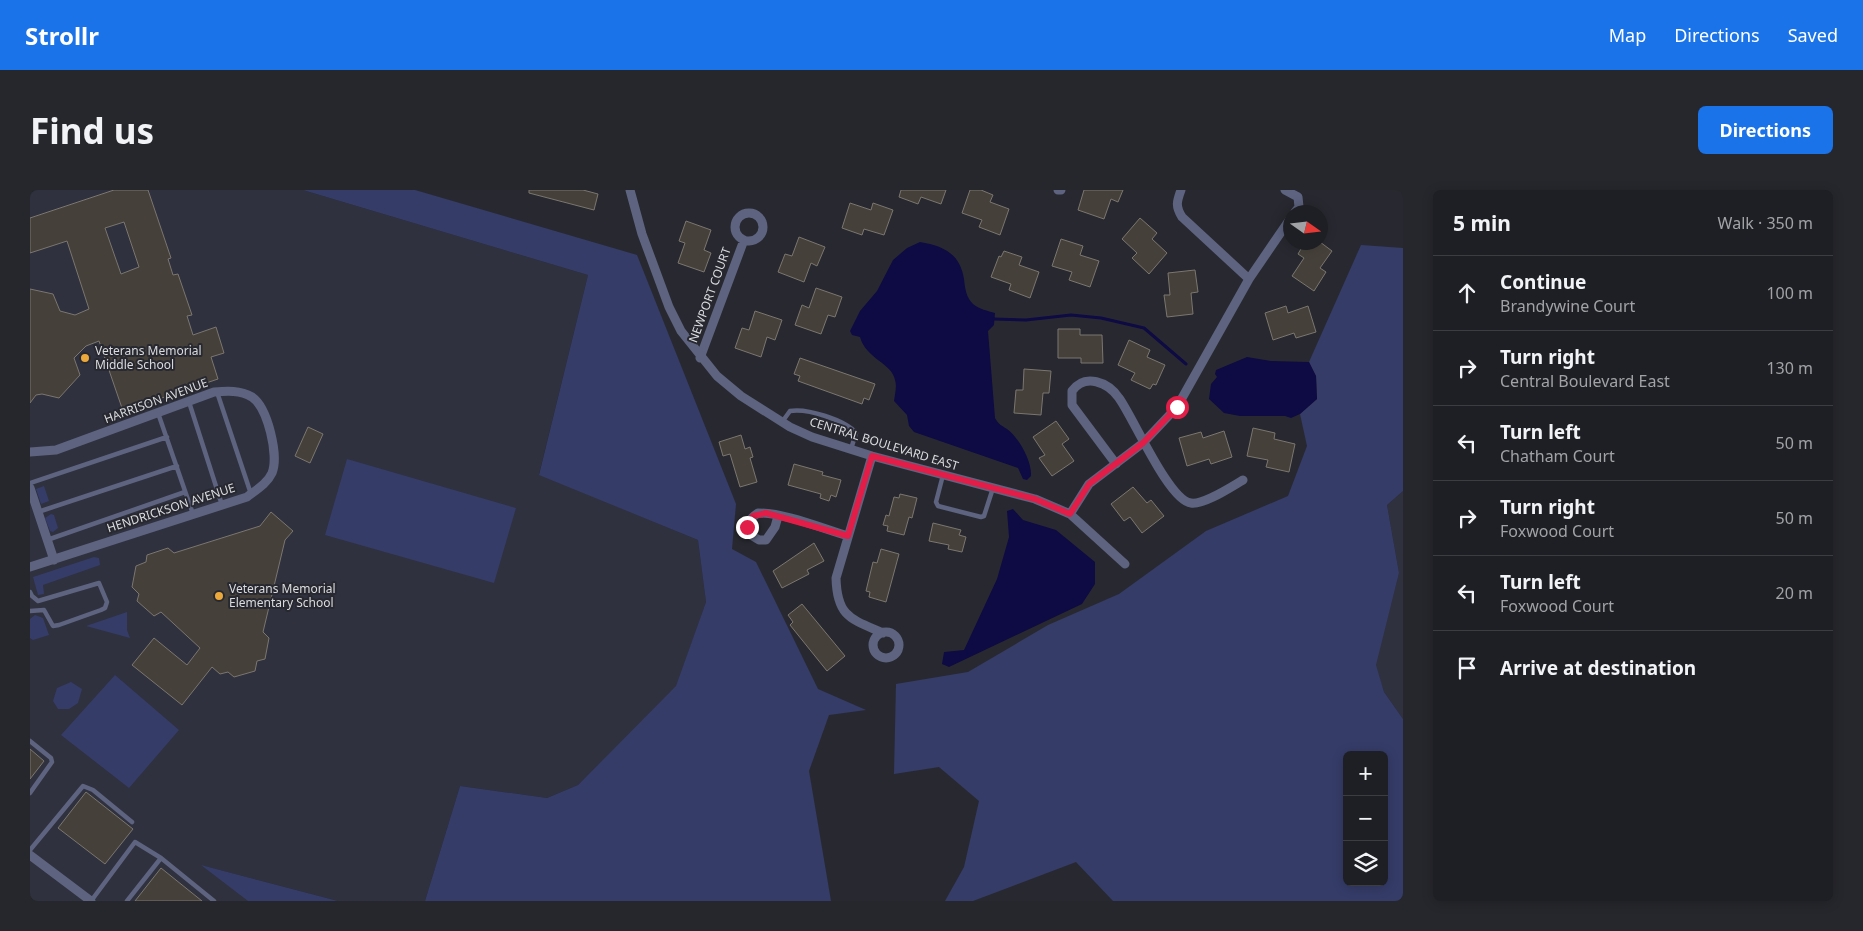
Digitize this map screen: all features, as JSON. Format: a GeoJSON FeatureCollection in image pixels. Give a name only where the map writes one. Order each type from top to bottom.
{"type":"FeatureCollection","features":[{"type":"Feature","properties":{"kind":"street","name":"CENTRAL BOULEVARD EAST"},"geometry":{"type":"LineString","coordinates":[[630,190],[642,234],[668,307],[681,331],[700,358],[717,376],[741,396],[782,422],[812,437],[872,456],[1035,499],[1070,514],[1125,564]]}},
{"type":"Feature","properties":{"kind":"street"},"geometry":{"type":"LineString","coordinates":[[1181,190],[1176,203],[1177,210],[1182,217],[1249,279]]}},
{"type":"Feature","properties":{"kind":"street"},"geometry":{"type":"LineString","coordinates":[[1285,190],[1298,197],[1299,205]]}},
{"type":"Feature","properties":{"kind":"street"},"geometry":{"type":"LineString","coordinates":[[1070,514],[1089,484],[1143,443],[1177,407],[1249,279],[1283,229]]}},
{"type":"Feature","properties":{"kind":"street","name":"NEWPORT COURT"},"geometry":{"type":"LineString","coordinates":[[700,358],[744,240]]}},
{"type":"Feature","properties":{"kind":"street"},"geometry":{"type":"LineString","coordinates":[[1116,464],[1072,405],[1072,391],[1083,381],[1095,381],[1110,387],[1120,398],[1143,443],[1181,500],[1192,503],[1202,501],[1243,480]]}},
{"type":"Feature","properties":{"kind":"street","name":"HARRISON AVENUE"},"geometry":{"type":"LineString","coordinates":[[30,452],[56,450],[158,412],[227,390],[253,398],[259,406],[270,433]]}},
{"type":"Feature","properties":{"kind":"street","name":"HENDRICKSON AVENUE"},"geometry":{"type":"LineString","coordinates":[[30,566],[54,560],[251,494],[263,485],[272,474],[275,461],[273,441],[270,433]]}},
{"type":"Feature","properties":{"kind":"street"},"geometry":{"type":"LineString","coordinates":[[872,456],[836,578],[840,606],[848,617],[883,632]]}},
{"type":"Feature","properties":{"kind":"street"},"geometry":{"type":"LineString","coordinates":[[30,488],[54,560]]}},
{"type":"Feature","properties":{"kind":"street"},"geometry":{"type":"LineString","coordinates":[[778,516],[848,536]]}},
{"type":"Feature","properties":{"kind":"street"},"geometry":{"type":"LineString","coordinates":[[30,855],[91,901]]}},
{"type":"Feature","properties":{"kind":"lane"},"geometry":{"type":"LineString","coordinates":[[217,392],[251,494]]}},
{"type":"Feature","properties":{"kind":"lane"},"geometry":{"type":"LineString","coordinates":[[189,402],[222,505]]}},
{"type":"Feature","properties":{"kind":"lane"},"geometry":{"type":"LineString","coordinates":[[782,422],[790,411],[800,409],[849,425],[856,433],[851,450]]}},
{"type":"Feature","properties":{"kind":"lane"},"geometry":{"type":"LineString","coordinates":[[158,412],[193,514]]}},
{"type":"Feature","properties":{"kind":"lane"},"geometry":{"type":"LineString","coordinates":[[30,483],[167,437]]}},
{"type":"Feature","properties":{"kind":"lane"},"geometry":{"type":"LineString","coordinates":[[38,512],[176,466]]}},
{"type":"Feature","properties":{"kind":"lane"},"geometry":{"type":"LineString","coordinates":[[943,475],[936,502],[938,506],[980,517],[984,516],[994,488]]}},
{"type":"Feature","properties":{"kind":"lane"},"geometry":{"type":"LineString","coordinates":[[46,540],[185,492]]}},
{"type":"Feature","properties":{"kind":"lane"},"geometry":{"type":"LineString","coordinates":[[30,592],[38,601],[99,583],[107,602],[105,608],[101,610],[53,626],[44,610],[30,610]]}},
{"type":"Feature","properties":{"kind":"lane"},"geometry":{"type":"LineString","coordinates":[[30,741],[51,758],[52,762],[30,792]]}},
{"type":"Feature","properties":{"kind":"lane"},"geometry":{"type":"LineString","coordinates":[[30,850],[83,786],[93,790],[132,822]]}},
{"type":"Feature","properties":{"kind":"lane"},"geometry":{"type":"LineString","coordinates":[[91,901],[135,842],[161,858],[214,901]]}},
{"type":"Feature","properties":{"kind":"lane"},"geometry":{"type":"LineString","coordinates":[[127,901],[161,858]]}},
{"type":"Feature","properties":{"kind":"shaded area"},"geometry":{"type":"Polygon","coordinates":[[[30,190],[303,190],[588,275],[539,474],[698,540],[706,602],[677,686],[578,785],[547,798],[460,786],[425,901],[338,901],[204,866],[249,901],[30,901],[30,190]]]}},
{"type":"Feature","properties":{"kind":"shaded area"},"geometry":{"type":"Polygon","coordinates":[[[303,190],[415,190],[637,255],[736,504],[732,549],[756,562],[818,689],[866,710],[829,715],[809,771],[831,901],[425,901],[460,786],[547,798],[578,785],[676,686],[706,602],[698,540],[539,475],[588,275],[303,190]]]}},
{"type":"Feature","properties":{"kind":"shaded area"},"geometry":{"type":"Polygon","coordinates":[[[920,242],[949,252],[959,263],[966,292],[973,304],[995,313],[994,325],[988,331],[995,418],[999,424],[1012,433],[1024,450],[1031,470],[1031,476],[1027,480],[1023,479],[1018,468],[914,432],[909,426],[907,415],[894,401],[896,385],[893,374],[868,351],[860,337],[852,335],[850,331],[860,311],[877,291],[893,260],[907,248],[920,242]]]}},
{"type":"Feature","properties":{"kind":"shaded area"},"geometry":{"type":"Polygon","coordinates":[[[1361,245],[1403,248],[1403,491],[1387,505],[1399,573],[1376,665],[1384,692],[1403,719],[1403,901],[1113,901],[1076,862],[973,901],[945,901],[964,867],[979,801],[939,767],[894,774],[896,684],[968,672],[1048,625],[1119,594],[1206,531],[1288,496],[1307,446],[1300,414],[1317,399],[1316,376],[1309,362],[1361,245]]]}},
{"type":"Feature","properties":{"kind":"shaded area"},"geometry":{"type":"Polygon","coordinates":[[[1247,357],[1271,361],[1309,362],[1316,376],[1317,399],[1300,414],[1291,418],[1285,416],[1240,416],[1224,413],[1209,399],[1211,384],[1217,377],[1215,374],[1216,370],[1247,357]]]}},
{"type":"Feature","properties":{"kind":"shaded area"},"geometry":{"type":"Polygon","coordinates":[[[347,459],[516,508],[494,583],[325,535],[347,459]]]}},
{"type":"Feature","properties":{"kind":"shaded area"},"geometry":{"type":"Polygon","coordinates":[[[44,486],[49,501],[41,504],[36,489],[44,486]]]}},
{"type":"Feature","properties":{"kind":"shaded area"},"geometry":{"type":"Polygon","coordinates":[[[1403,491],[1403,719],[1384,692],[1375,665],[1399,573],[1387,505],[1403,491]]]}},
{"type":"Feature","properties":{"kind":"shaded area"},"geometry":{"type":"Polygon","coordinates":[[[1013,509],[1023,520],[1056,530],[1095,562],[1095,584],[1082,604],[949,667],[942,664],[944,652],[964,650],[997,579],[1009,537],[1007,511],[1013,509]]]}},
{"type":"Feature","properties":{"kind":"shaded area"},"geometry":{"type":"Polygon","coordinates":[[[51,514],[54,515],[58,528],[53,532],[50,531],[45,518],[51,514]]]}},
{"type":"Feature","properties":{"kind":"shaded area"},"geometry":{"type":"Polygon","coordinates":[[[94,557],[99,558],[100,565],[43,585],[44,594],[38,595],[33,577],[94,557]]]}},
{"type":"Feature","properties":{"kind":"shaded area"},"geometry":{"type":"Polygon","coordinates":[[[127,612],[127,630],[130,638],[86,626],[127,612]]]}},
{"type":"Feature","properties":{"kind":"shaded area"},"geometry":{"type":"Polygon","coordinates":[[[35,615],[43,618],[49,635],[33,640],[30,638],[30,619],[35,615]]]}},
{"type":"Feature","properties":{"kind":"shaded area"},"geometry":{"type":"Polygon","coordinates":[[[115,675],[179,730],[129,788],[61,735],[115,675]]]}},
{"type":"Feature","properties":{"kind":"shaded area"},"geometry":{"type":"Polygon","coordinates":[[[71,682],[82,689],[78,703],[69,709],[58,709],[53,701],[57,688],[71,682]]]}},
{"type":"Feature","properties":{"kind":"shaded area"},"geometry":{"type":"Polygon","coordinates":[[[201,865],[338,901],[248,901],[201,865]]]}},
{"type":"Feature","properties":{"kind":"building"},"geometry":{"type":"Polygon","coordinates":[[[114,190],[148,190],[171,258],[168,259],[173,275],[178,274],[192,315],[187,316],[193,335],[216,327],[224,353],[211,357],[218,379],[123,411],[99,341],[86,346],[74,358],[80,375],[59,398],[42,394],[36,395],[30,403],[30,289],[53,294],[60,311],[75,315],[89,309],[67,241],[30,253],[30,218],[114,190]],[[124,222],[105,228],[121,274],[139,267],[124,222]]]}},
{"type":"Feature","properties":{"kind":"building"},"geometry":{"type":"Polygon","coordinates":[[[529,190],[583,190],[598,194],[594,210],[529,193],[529,190]]]}},
{"type":"Feature","properties":{"kind":"building"},"geometry":{"type":"Polygon","coordinates":[[[901,190],[946,190],[941,204],[921,197],[918,204],[899,197],[901,190]]]}},
{"type":"Feature","properties":{"kind":"building"},"geometry":{"type":"Polygon","coordinates":[[[970,190],[981,190],[993,195],[990,202],[1009,209],[1000,235],[979,227],[982,220],[962,213],[970,190]]]}},
{"type":"Feature","properties":{"kind":"building"},"geometry":{"type":"Polygon","coordinates":[[[1084,190],[1123,190],[1118,202],[1111,199],[1104,219],[1078,210],[1084,190]]]}},
{"type":"Feature","properties":{"kind":"building"},"geometry":{"type":"Polygon","coordinates":[[[850,203],[871,210],[873,203],[893,210],[884,235],[864,229],[862,235],[842,228],[850,203]]]}},
{"type":"Feature","properties":{"kind":"building"},"geometry":{"type":"Polygon","coordinates":[[[1140,218],[1157,233],[1152,239],[1167,253],[1149,274],[1132,258],[1137,253],[1122,239],[1140,218]]]}},
{"type":"Feature","properties":{"kind":"building"},"geometry":{"type":"Polygon","coordinates":[[[686,221],[711,230],[704,250],[711,253],[704,272],[678,263],[685,243],[679,241],[686,221]]]}},
{"type":"Feature","properties":{"kind":"building"},"geometry":{"type":"Polygon","coordinates":[[[799,237],[825,247],[817,266],[811,263],[804,282],[778,272],[785,254],[792,256],[799,237]]]}},
{"type":"Feature","properties":{"kind":"building"},"geometry":{"type":"Polygon","coordinates":[[[1061,239],[1083,246],[1080,255],[1099,261],[1090,287],[1069,280],[1072,272],[1052,266],[1061,239]]]}},
{"type":"Feature","properties":{"kind":"building"},"geometry":{"type":"Polygon","coordinates":[[[1328,248],[1332,251],[1320,268],[1326,272],[1314,291],[1292,276],[1304,258],[1298,254],[1300,250],[1328,250],[1328,248]]]}},
{"type":"Feature","properties":{"kind":"building"},"geometry":{"type":"Polygon","coordinates":[[[1004,251],[1022,257],[1019,265],[1039,272],[1030,298],[1009,290],[1011,284],[991,277],[999,256],[1001,257],[1004,251]]]}},
{"type":"Feature","properties":{"kind":"building"},"geometry":{"type":"Polygon","coordinates":[[[1195,270],[1198,292],[1191,293],[1193,314],[1167,317],[1164,295],[1170,295],[1168,273],[1195,270]]]}},
{"type":"Feature","properties":{"kind":"building"},"geometry":{"type":"Polygon","coordinates":[[[816,288],[842,297],[835,317],[828,315],[821,334],[795,325],[802,305],[809,308],[816,288]]]}},
{"type":"Feature","properties":{"kind":"building"},"geometry":{"type":"Polygon","coordinates":[[[1286,306],[1288,313],[1308,306],[1316,332],[1296,338],[1294,333],[1273,340],[1265,313],[1286,306]]]}},
{"type":"Feature","properties":{"kind":"building"},"geometry":{"type":"Polygon","coordinates":[[[755,311],[782,320],[775,340],[767,337],[761,357],[735,348],[742,328],[749,330],[755,311]]]}},
{"type":"Feature","properties":{"kind":"building"},"geometry":{"type":"Polygon","coordinates":[[[1058,329],[1080,329],[1080,335],[1102,335],[1103,363],[1081,363],[1081,358],[1058,358],[1058,329]]]}},
{"type":"Feature","properties":{"kind":"building"},"geometry":{"type":"Polygon","coordinates":[[[1129,340],[1150,350],[1147,357],[1165,365],[1156,385],[1153,384],[1150,389],[1131,380],[1135,373],[1118,365],[1129,340]]]}},
{"type":"Feature","properties":{"kind":"building"},"geometry":{"type":"Polygon","coordinates":[[[800,358],[875,384],[869,400],[864,398],[862,404],[798,381],[800,376],[794,374],[800,358]]]}},
{"type":"Feature","properties":{"kind":"building"},"geometry":{"type":"Polygon","coordinates":[[[1024,369],[1051,371],[1049,393],[1043,393],[1041,415],[1014,413],[1016,390],[1023,390],[1024,369]]]}},
{"type":"Feature","properties":{"kind":"building"},"geometry":{"type":"Polygon","coordinates":[[[1056,421],[1069,439],[1062,444],[1074,461],[1052,476],[1039,458],[1045,455],[1033,437],[1056,421]]]}},
{"type":"Feature","properties":{"kind":"building"},"geometry":{"type":"Polygon","coordinates":[[[308,427],[323,434],[310,463],[295,456],[308,427]]]}},
{"type":"Feature","properties":{"kind":"building"},"geometry":{"type":"Polygon","coordinates":[[[1253,428],[1275,433],[1274,439],[1295,444],[1289,472],[1266,467],[1268,460],[1247,456],[1253,428]]]}},
{"type":"Feature","properties":{"kind":"building"},"geometry":{"type":"Polygon","coordinates":[[[1224,431],[1232,457],[1211,464],[1209,459],[1187,466],[1179,438],[1201,432],[1203,438],[1224,431]]]}},
{"type":"Feature","properties":{"kind":"building"},"geometry":{"type":"Polygon","coordinates":[[[741,435],[745,449],[750,447],[753,457],[750,458],[757,482],[740,487],[730,454],[723,456],[719,442],[741,435]]]}},
{"type":"Feature","properties":{"kind":"building"},"geometry":{"type":"Polygon","coordinates":[[[794,464],[823,472],[822,475],[841,480],[836,497],[831,495],[829,501],[820,498],[821,494],[788,485],[794,464]]]}},
{"type":"Feature","properties":{"kind":"building"},"geometry":{"type":"Polygon","coordinates":[[[1133,487],[1147,503],[1151,500],[1164,516],[1142,533],[1130,517],[1124,521],[1111,504],[1133,487]]]}},
{"type":"Feature","properties":{"kind":"building"},"geometry":{"type":"Polygon","coordinates":[[[900,494],[917,498],[912,518],[909,517],[904,535],[887,531],[888,526],[883,525],[886,515],[889,516],[894,497],[899,498],[900,494]]]}},
{"type":"Feature","properties":{"kind":"building"},"geometry":{"type":"Polygon","coordinates":[[[271,512],[293,531],[285,540],[263,632],[269,638],[265,659],[257,661],[255,671],[234,677],[228,672],[220,674],[212,667],[182,705],[132,665],[154,638],[187,665],[200,648],[161,612],[154,616],[137,601],[139,594],[132,587],[136,566],[146,562],[147,555],[168,548],[174,553],[260,526],[271,512]]]}},
{"type":"Feature","properties":{"kind":"building"},"geometry":{"type":"Polygon","coordinates":[[[933,523],[961,530],[959,535],[966,537],[962,552],[948,549],[949,545],[929,541],[933,523]]]}},
{"type":"Feature","properties":{"kind":"building"},"geometry":{"type":"Polygon","coordinates":[[[814,543],[824,561],[807,570],[809,574],[782,588],[773,571],[814,543]]]}},
{"type":"Feature","properties":{"kind":"building"},"geometry":{"type":"Polygon","coordinates":[[[881,549],[899,554],[886,602],[869,597],[870,592],[866,591],[873,562],[877,563],[881,549]]]}},
{"type":"Feature","properties":{"kind":"building"},"geometry":{"type":"Polygon","coordinates":[[[802,604],[845,656],[827,671],[790,625],[793,622],[788,615],[802,604]]]}},
{"type":"Feature","properties":{"kind":"building"},"geometry":{"type":"Polygon","coordinates":[[[30,749],[44,761],[30,779],[30,749]]]}},
{"type":"Feature","properties":{"kind":"building"},"geometry":{"type":"Polygon","coordinates":[[[86,792],[133,829],[105,864],[58,828],[86,792]]]}},
{"type":"Feature","properties":{"kind":"building"},"geometry":{"type":"Polygon","coordinates":[[[161,868],[202,901],[135,901],[161,868]]]}},
{"type":"Feature","properties":{"kind":"waterway"},"geometry":{"type":"LineString","coordinates":[[994,319],[1026,320],[1071,315],[1101,318],[1144,328],[1186,364]]}},
{"type":"Feature","properties":{"kind":"place","name":"Veterans Memorial Middle School"},"geometry":{"type":"Point","coordinates":[85,358]}},
{"type":"Feature","properties":{"kind":"place","name":"Veterans Memorial Elementary School"},"geometry":{"type":"Point","coordinates":[219,596]}},
{"type":"Feature","properties":{"kind":"route"},"geometry":{"type":"LineString","coordinates":[[747,527],[748,522],[753,516],[758,513],[766,513],[848,536],[872,456],[1035,499],[1070,514],[1089,484],[1143,443],[1177,407]]}}]}
